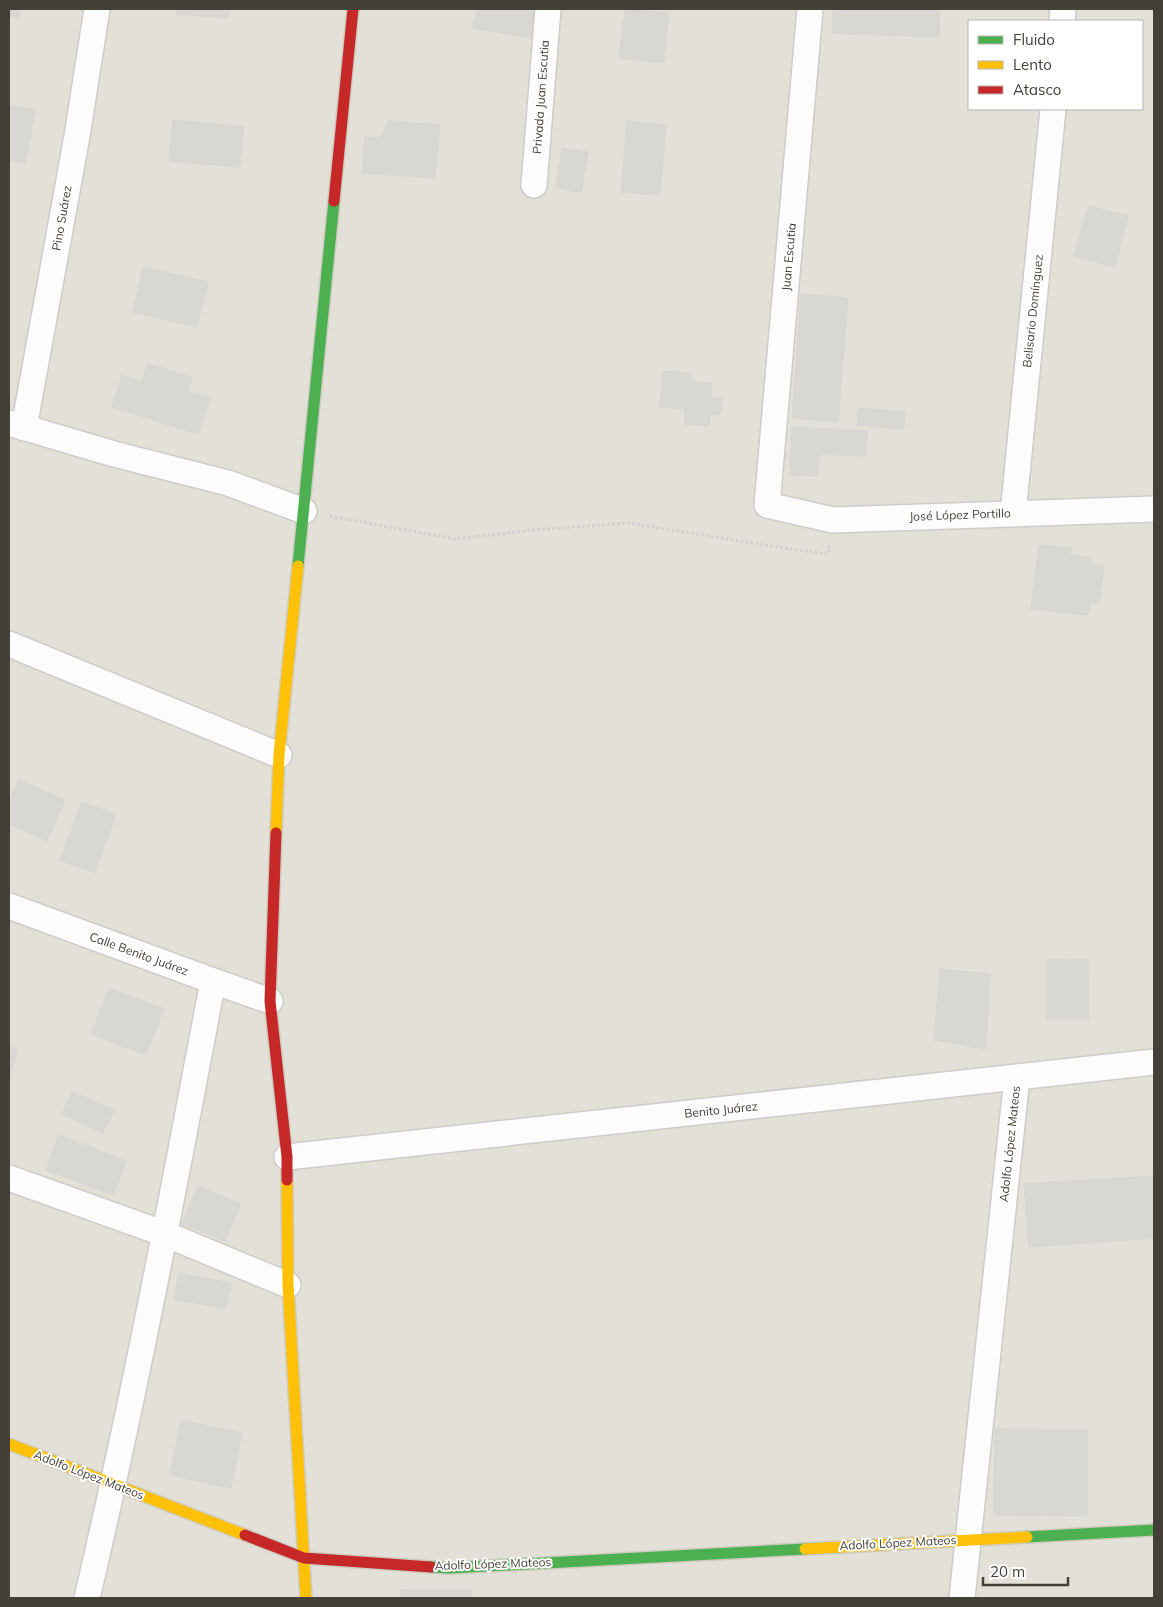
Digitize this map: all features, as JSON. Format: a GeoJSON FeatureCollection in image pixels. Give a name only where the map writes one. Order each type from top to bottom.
{"type":"FeatureCollection","features":[{"type":"Feature","properties":{"kind":"street","name":"Pino Suárez"},"geometry":{"type":"LineString","coordinates":[[16,425],[77,136],[97,9]]}},
{"type":"Feature","properties":{"kind":"street"},"geometry":{"type":"LineString","coordinates":[[306,1598],[288,1285],[287,1157],[270,1001],[279,755],[353,9]]}},
{"type":"Feature","properties":{"kind":"street","name":"Privada Juan Escutia"},"geometry":{"type":"LineString","coordinates":[[534,185],[548,9]]}},
{"type":"Feature","properties":{"kind":"street","name":"Juan Escutia"},"geometry":{"type":"LineString","coordinates":[[767,505],[810,9]]}},
{"type":"Feature","properties":{"kind":"street","name":"Belisario Domínguez"},"geometry":{"type":"LineString","coordinates":[[1013,514],[1053,110]]}},
{"type":"Feature","properties":{"kind":"street"},"geometry":{"type":"LineString","coordinates":[[16,425],[114,454],[228,483],[304,512]]}},
{"type":"Feature","properties":{"kind":"street","name":"José López Portillo"},"geometry":{"type":"LineString","coordinates":[[767,505],[833,520],[1154,509]]}},
{"type":"Feature","properties":{"kind":"street"},"geometry":{"type":"LineString","coordinates":[[9,644],[279,755]]}},
{"type":"Feature","properties":{"kind":"street","name":"Calle Benito Juárez"},"geometry":{"type":"LineString","coordinates":[[9,906],[270,1001]]}},
{"type":"Feature","properties":{"kind":"street"},"geometry":{"type":"LineString","coordinates":[[87,1598],[114,1484],[165,1234],[213,981]]}},
{"type":"Feature","properties":{"kind":"street","name":"Benito Juárez"},"geometry":{"type":"LineString","coordinates":[[287,1157],[1154,1062]]}},
{"type":"Feature","properties":{"kind":"street","name":"Adolfo López Mateos"},"geometry":{"type":"LineString","coordinates":[[962,1598],[1018,1077]]}},
{"type":"Feature","properties":{"kind":"street"},"geometry":{"type":"LineString","coordinates":[[9,1178],[165,1234],[288,1285]]}},
{"type":"Feature","properties":{"kind":"street","name":"Adolfo López Mateos"},"geometry":{"type":"LineString","coordinates":[[9,1444],[304,1558],[450,1568],[1154,1530]]}},
{"type":"Feature","properties":{"kind":"path"},"geometry":{"type":"LineString","coordinates":[[304,512],[454,538],[630,523],[828,554],[833,520]]}},
{"type":"Feature","properties":{"kind":"shaded area"},"geometry":{"type":"Polygon","coordinates":[[[9,9],[1154,9],[1154,1598],[9,1598],[9,9]]]}},
{"type":"Feature","properties":{"kind":"building"},"geometry":{"type":"Polygon","coordinates":[[[9,9],[20,9],[19,18],[9,16],[9,9]]]}},
{"type":"Feature","properties":{"kind":"building"},"geometry":{"type":"Polygon","coordinates":[[[176,9],[229,9],[228,18],[176,14],[176,9]]]}},
{"type":"Feature","properties":{"kind":"building"},"geometry":{"type":"Polygon","coordinates":[[[477,9],[539,9],[534,39],[473,28],[477,9]]]}},
{"type":"Feature","properties":{"kind":"building"},"geometry":{"type":"Polygon","coordinates":[[[625,9],[669,13],[664,63],[619,58],[625,9]]]}},
{"type":"Feature","properties":{"kind":"building"},"geometry":{"type":"Polygon","coordinates":[[[833,9],[940,9],[939,37],[832,33],[833,9]]]}},
{"type":"Feature","properties":{"kind":"building"},"geometry":{"type":"Polygon","coordinates":[[[9,105],[35,110],[25,163],[9,160],[9,105]]]}},
{"type":"Feature","properties":{"kind":"building"},"geometry":{"type":"Polygon","coordinates":[[[173,120],[244,127],[240,167],[169,161],[173,120]]]}},
{"type":"Feature","properties":{"kind":"building"},"geometry":{"type":"Polygon","coordinates":[[[389,121],[440,125],[435,178],[362,173],[365,137],[381,138],[389,121]]]}},
{"type":"Feature","properties":{"kind":"building"},"geometry":{"type":"Polygon","coordinates":[[[627,121],[666,125],[660,195],[621,192],[627,121]]]}},
{"type":"Feature","properties":{"kind":"building"},"geometry":{"type":"Polygon","coordinates":[[[562,148],[588,152],[581,192],[556,188],[562,148]]]}},
{"type":"Feature","properties":{"kind":"building"},"geometry":{"type":"Polygon","coordinates":[[[1088,206],[1128,216],[1115,267],[1074,256],[1088,206]]]}},
{"type":"Feature","properties":{"kind":"building"},"geometry":{"type":"Polygon","coordinates":[[[143,267],[208,282],[197,327],[133,312],[143,267]]]}},
{"type":"Feature","properties":{"kind":"building"},"geometry":{"type":"Polygon","coordinates":[[[801,294],[848,298],[838,422],[792,418],[801,294]]]}},
{"type":"Feature","properties":{"kind":"building"},"geometry":{"type":"Polygon","coordinates":[[[148,363],[192,378],[187,391],[210,398],[198,434],[112,407],[122,375],[142,382],[148,363]]]}},
{"type":"Feature","properties":{"kind":"building"},"geometry":{"type":"Polygon","coordinates":[[[663,371],[691,373],[691,382],[712,383],[711,398],[722,398],[720,415],[710,414],[709,426],[684,424],[685,409],[660,407],[663,371]]]}},
{"type":"Feature","properties":{"kind":"building"},"geometry":{"type":"Polygon","coordinates":[[[859,408],[905,412],[904,429],[857,425],[859,408]]]}},
{"type":"Feature","properties":{"kind":"building"},"geometry":{"type":"Polygon","coordinates":[[[792,427],[868,431],[866,456],[819,454],[818,476],[790,475],[792,427]]]}},
{"type":"Feature","properties":{"kind":"building"},"geometry":{"type":"Polygon","coordinates":[[[1039,545],[1071,548],[1070,555],[1092,558],[1091,564],[1104,566],[1099,604],[1090,603],[1088,615],[1031,609],[1039,545]]]}},
{"type":"Feature","properties":{"kind":"building"},"geometry":{"type":"Polygon","coordinates":[[[19,780],[65,800],[47,841],[9,824],[9,802],[19,780]]]}},
{"type":"Feature","properties":{"kind":"building"},"geometry":{"type":"Polygon","coordinates":[[[82,802],[116,815],[94,873],[60,860],[82,802]]]}},
{"type":"Feature","properties":{"kind":"building"},"geometry":{"type":"Polygon","coordinates":[[[1088,959],[1089,1020],[1047,1020],[1047,960],[1088,959]]]}},
{"type":"Feature","properties":{"kind":"building"},"geometry":{"type":"Polygon","coordinates":[[[940,969],[990,974],[986,1049],[934,1040],[940,969]]]}},
{"type":"Feature","properties":{"kind":"building"},"geometry":{"type":"Polygon","coordinates":[[[109,988],[164,1009],[146,1055],[91,1034],[109,988]]]}},
{"type":"Feature","properties":{"kind":"building"},"geometry":{"type":"Polygon","coordinates":[[[9,1046],[18,1050],[9,1076],[9,1046]]]}},
{"type":"Feature","properties":{"kind":"building"},"geometry":{"type":"Polygon","coordinates":[[[72,1092],[114,1110],[103,1133],[62,1114],[72,1092]]]}},
{"type":"Feature","properties":{"kind":"building"},"geometry":{"type":"Polygon","coordinates":[[[59,1135],[126,1161],[113,1195],[46,1170],[59,1135]]]}},
{"type":"Feature","properties":{"kind":"building"},"geometry":{"type":"Polygon","coordinates":[[[1154,1176],[1154,1238],[1029,1247],[1024,1184],[1154,1176]]]}},
{"type":"Feature","properties":{"kind":"building"},"geometry":{"type":"Polygon","coordinates":[[[198,1186],[241,1204],[225,1241],[182,1224],[198,1186]]]}},
{"type":"Feature","properties":{"kind":"building"},"geometry":{"type":"Polygon","coordinates":[[[179,1273],[231,1283],[226,1309],[174,1299],[179,1273]]]}},
{"type":"Feature","properties":{"kind":"building"},"geometry":{"type":"Polygon","coordinates":[[[181,1420],[242,1433],[231,1488],[170,1475],[181,1420]]]}},
{"type":"Feature","properties":{"kind":"building"},"geometry":{"type":"Polygon","coordinates":[[[995,1429],[1088,1430],[1088,1516],[994,1515],[995,1429]]]}},
{"type":"Feature","properties":{"kind":"building"},"geometry":{"type":"Polygon","coordinates":[[[401,1590],[472,1590],[472,1598],[401,1598],[401,1590]]]}},
{"type":"Feature","properties":{"kind":"traffic: fast"},"geometry":{"type":"LineString","coordinates":[[298,566],[334,201]]}},
{"type":"Feature","properties":{"kind":"traffic: fast"},"geometry":{"type":"LineString","coordinates":[[1027,1537],[1154,1530]]}},
{"type":"Feature","properties":{"kind":"traffic: fast"},"geometry":{"type":"LineString","coordinates":[[431,1567],[450,1568],[805,1549]]}},
{"type":"Feature","properties":{"kind":"traffic: slow"},"geometry":{"type":"LineString","coordinates":[[276,833],[279,755],[298,566]]}},
{"type":"Feature","properties":{"kind":"traffic: slow"},"geometry":{"type":"LineString","coordinates":[[287,1180],[288,1285],[306,1598]]}},
{"type":"Feature","properties":{"kind":"traffic: slow"},"geometry":{"type":"LineString","coordinates":[[9,1444],[245,1535]]}},
{"type":"Feature","properties":{"kind":"traffic: slow"},"geometry":{"type":"LineString","coordinates":[[805,1549],[1027,1537]]}},
{"type":"Feature","properties":{"kind":"traffic: jam"},"geometry":{"type":"LineString","coordinates":[[334,201],[353,9]]}},
{"type":"Feature","properties":{"kind":"traffic: jam"},"geometry":{"type":"LineString","coordinates":[[276,833],[270,1001],[287,1157],[287,1180]]}},
{"type":"Feature","properties":{"kind":"traffic: jam"},"geometry":{"type":"LineString","coordinates":[[245,1535],[304,1558],[431,1567]]}}]}
